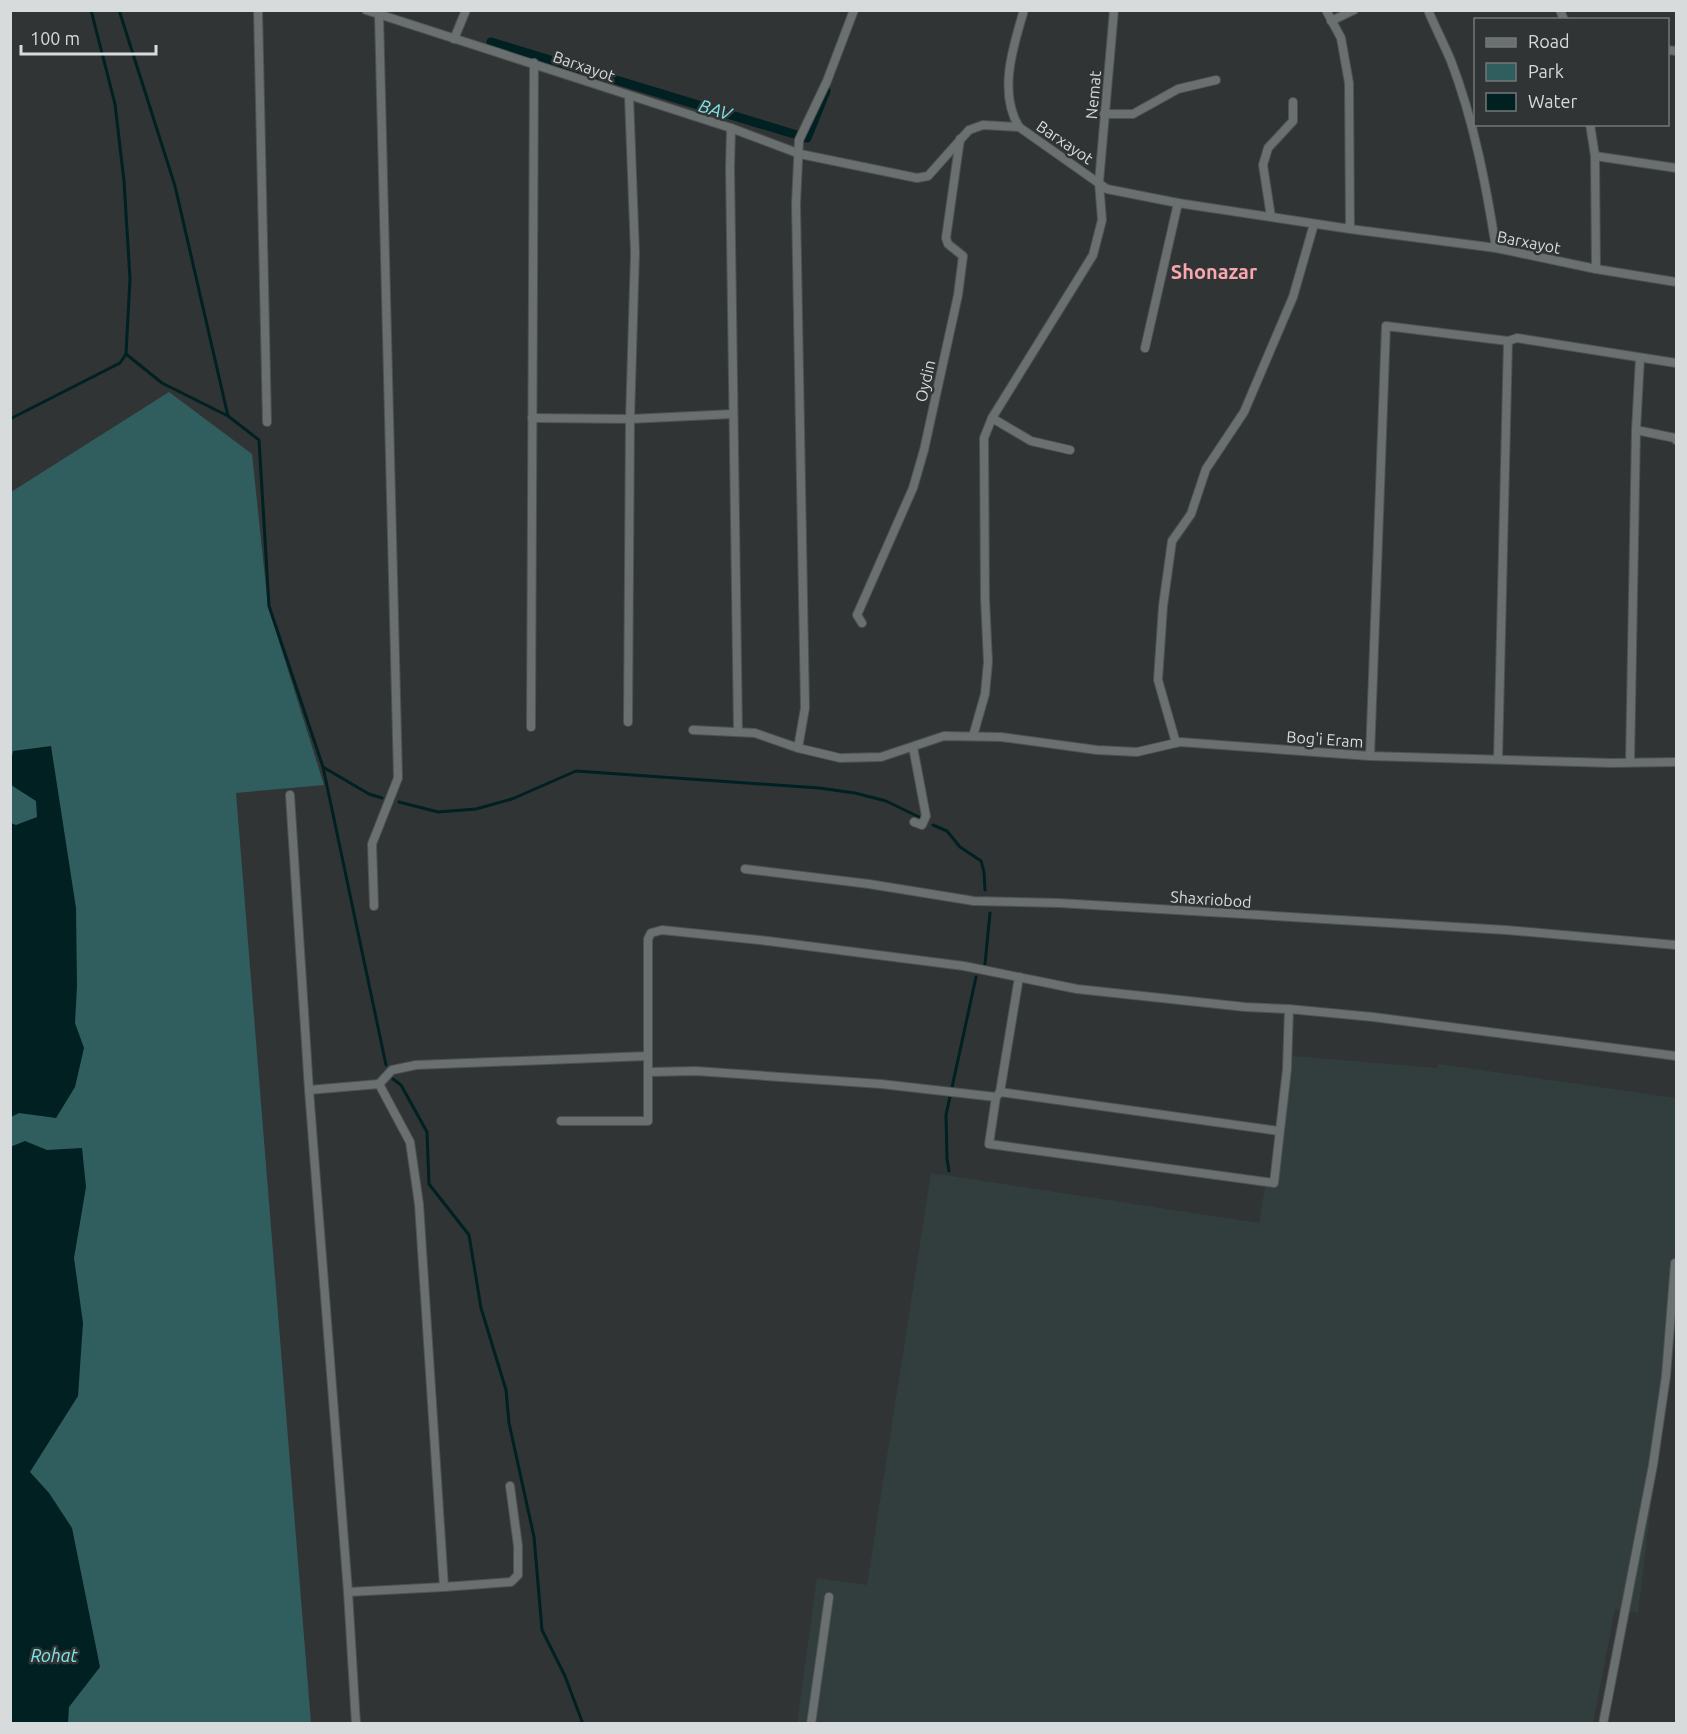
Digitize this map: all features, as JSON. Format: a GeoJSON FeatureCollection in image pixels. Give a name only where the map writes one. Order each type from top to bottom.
{"type":"FeatureCollection","features":[{"type":"Feature","properties":{"kind":"street"},"geometry":{"type":"LineString","coordinates":[[258,10],[267,422]]}},
{"type":"Feature","properties":{"kind":"street","name":"Barxayot"},"geometry":{"type":"LineString","coordinates":[[366,10],[731,128],[800,154],[917,178],[928,176],[969,130],[983,125],[1019,127],[1107,189],[1178,203],[1314,224],[1496,248],[1596,269],[1677,282]]}},
{"type":"Feature","properties":{"kind":"street"},"geometry":{"type":"LineString","coordinates":[[454,39],[466,10]]}},
{"type":"Feature","properties":{"kind":"street"},"geometry":{"type":"LineString","coordinates":[[798,748],[805,708],[796,204],[799,140],[827,81],[854,10]]}},
{"type":"Feature","properties":{"kind":"street"},"geometry":{"type":"LineString","coordinates":[[1019,127],[1009,100],[1009,85],[1012,49],[1024,10]]}},
{"type":"Feature","properties":{"kind":"street","name":"Nemat"},"geometry":{"type":"LineString","coordinates":[[973,736],[985,694],[988,662],[984,438],[992,418],[1093,255],[1102,220],[1099,182],[1114,10]]}},
{"type":"Feature","properties":{"kind":"street"},"geometry":{"type":"LineString","coordinates":[[1326,10],[1341,38],[1349,83],[1350,229]]}},
{"type":"Feature","properties":{"kind":"street"},"geometry":{"type":"LineString","coordinates":[[1331,21],[1354,10]]}},
{"type":"Feature","properties":{"kind":"street"},"geometry":{"type":"LineString","coordinates":[[1428,10],[1451,62],[1473,129],[1487,190],[1496,248]]}},
{"type":"Feature","properties":{"kind":"street"},"geometry":{"type":"LineString","coordinates":[[374,906],[372,844],[398,778],[379,15]]}},
{"type":"Feature","properties":{"kind":"street"},"geometry":{"type":"LineString","coordinates":[[531,727],[534,63]]}},
{"type":"Feature","properties":{"kind":"street"},"geometry":{"type":"LineString","coordinates":[[1104,114],[1133,114],[1178,89],[1216,80]]}},
{"type":"Feature","properties":{"kind":"street"},"geometry":{"type":"LineString","coordinates":[[628,722],[630,418],[635,253],[629,96]]}},
{"type":"Feature","properties":{"kind":"street"},"geometry":{"type":"LineString","coordinates":[[1271,217],[1263,165],[1268,148],[1293,121],[1293,102]]}},
{"type":"Feature","properties":{"kind":"street"},"geometry":{"type":"LineString","coordinates":[[1590,126],[1595,156],[1596,269]]}},
{"type":"Feature","properties":{"kind":"street"},"geometry":{"type":"LineString","coordinates":[[731,128],[738,731]]}},
{"type":"Feature","properties":{"kind":"street","name":"Oydin"},"geometry":{"type":"LineString","coordinates":[[862,623],[857,615],[913,488],[924,450],[958,295],[963,256],[948,244],[946,238],[960,139]]}},
{"type":"Feature","properties":{"kind":"street"},"geometry":{"type":"LineString","coordinates":[[1595,156],[1677,168]]}},
{"type":"Feature","properties":{"kind":"street"},"geometry":{"type":"LineString","coordinates":[[1145,348],[1178,203]]}},
{"type":"Feature","properties":{"kind":"street"},"geometry":{"type":"LineString","coordinates":[[1176,743],[1158,680],[1163,606],[1172,540],[1191,514],[1206,469],[1244,411],[1293,297],[1314,224]]}},
{"type":"Feature","properties":{"kind":"street"},"geometry":{"type":"LineString","coordinates":[[1370,756],[1386,326],[1508,341],[1517,338],[1677,363]]}},
{"type":"Feature","properties":{"kind":"street"},"geometry":{"type":"LineString","coordinates":[[1498,759],[1508,341]]}},
{"type":"Feature","properties":{"kind":"street"},"geometry":{"type":"LineString","coordinates":[[1630,762],[1636,430],[1640,357]]}},
{"type":"Feature","properties":{"kind":"street"},"geometry":{"type":"LineString","coordinates":[[532,418],[630,418],[733,414]]}},
{"type":"Feature","properties":{"kind":"street"},"geometry":{"type":"LineString","coordinates":[[992,418],[1031,441],[1070,450]]}},
{"type":"Feature","properties":{"kind":"street"},"geometry":{"type":"LineString","coordinates":[[1636,430],[1676,438]]}},
{"type":"Feature","properties":{"kind":"street","name":"Bog'i Eram"},"geometry":{"type":"LineString","coordinates":[[693,730],[755,733],[798,748],[840,758],[881,757],[944,736],[973,736],[1001,737],[1097,750],[1137,752],[1176,743],[1370,756],[1677,762]]}},
{"type":"Feature","properties":{"kind":"street"},"geometry":{"type":"LineString","coordinates":[[913,747],[926,816],[922,825],[914,822]]}},
{"type":"Feature","properties":{"kind":"street"},"geometry":{"type":"LineString","coordinates":[[290,795],[309,1090],[356,1724]]}},
{"type":"Feature","properties":{"kind":"street","name":"Shaxriobod"},"geometry":{"type":"LineString","coordinates":[[745,869],[869,884],[974,901],[1059,903],[1506,930],[1677,945]]}},
{"type":"Feature","properties":{"kind":"street"},"geometry":{"type":"LineString","coordinates":[[561,1121],[648,1121],[648,939],[651,933],[658,930],[768,941],[964,966],[1077,989],[1245,1006],[1289,1008],[1507,1033],[1677,1056]]}},
{"type":"Feature","properties":{"kind":"street"},"geometry":{"type":"LineString","coordinates":[[1019,976],[989,1144],[1274,1183],[1287,1069],[1289,1008]]}},
{"type":"Feature","properties":{"kind":"street"},"geometry":{"type":"LineString","coordinates":[[309,1090],[379,1084],[392,1070],[416,1065],[648,1056]]}},
{"type":"Feature","properties":{"kind":"street"},"geometry":{"type":"LineString","coordinates":[[649,1072],[696,1071],[998,1095],[1280,1131]]}},
{"type":"Feature","properties":{"kind":"street"},"geometry":{"type":"LineString","coordinates":[[379,1084],[410,1142],[420,1204],[444,1587]]}},
{"type":"Feature","properties":{"kind":"street"},"geometry":{"type":"LineString","coordinates":[[1603,1724],[1653,1465],[1666,1376],[1676,1263]]}},
{"type":"Feature","properties":{"kind":"street"},"geometry":{"type":"LineString","coordinates":[[348,1592],[512,1582],[518,1575],[518,1546],[510,1486]]}},
{"type":"Feature","properties":{"kind":"street"},"geometry":{"type":"LineString","coordinates":[[811,1724],[829,1597]]}},
{"type":"Feature","properties":{"kind":"shaded area"},"geometry":{"type":"Polygon","coordinates":[[[1293,1056],[1437,1068],[1439,1064],[1676,1098],[1676,1300],[1638,1613],[1615,1609],[1593,1723],[797,1724],[817,1578],[867,1585],[931,1173],[1259,1223],[1265,1187],[1277,1188],[1293,1056]]]}},
{"type":"Feature","properties":{"kind":"green space"},"geometry":{"type":"Polygon","coordinates":[[[169,392],[252,454],[268,606],[324,785],[236,793],[311,1723],[11,1724],[11,492],[169,392]]]}},
{"type":"Feature","properties":{"kind":"water"},"geometry":{"type":"Polygon","coordinates":[[[51,746],[76,908],[75,1023],[84,1048],[75,1087],[56,1118],[19,1113],[11,1117],[11,823],[16,825],[37,817],[36,801],[11,785],[11,762],[13,751],[51,746]]]}},
{"type":"Feature","properties":{"kind":"water","name":"Rohat"},"geometry":{"type":"Polygon","coordinates":[[[25,1141],[47,1150],[82,1148],[86,1187],[74,1258],[83,1323],[78,1396],[30,1472],[49,1493],[72,1528],[100,1667],[69,1707],[68,1723],[11,1723],[10,1147],[25,1141]]]}},
{"type":"Feature","properties":{"kind":"waterway"},"geometry":{"type":"LineString","coordinates":[[10,419],[120,363],[126,354],[130,279],[124,181],[115,104],[91,10]]}},
{"type":"Feature","properties":{"kind":"waterway"},"geometry":{"type":"LineString","coordinates":[[119,10],[175,186],[228,416]]}},
{"type":"Feature","properties":{"kind":"waterway","name":"BAV"},"geometry":{"type":"LineString","coordinates":[[491,42],[807,138],[826,91]]}},
{"type":"Feature","properties":{"kind":"waterway"},"geometry":{"type":"LineString","coordinates":[[126,354],[162,383],[228,416],[259,440],[269,606],[323,767],[386,1065]]}},
{"type":"Feature","properties":{"kind":"waterway"},"geometry":{"type":"LineString","coordinates":[[323,767],[369,794],[382,798]]}},
{"type":"Feature","properties":{"kind":"waterway"},"geometry":{"type":"LineString","coordinates":[[399,802],[438,812],[476,809],[512,799],[576,771],[819,788],[855,793],[886,801],[919,817]]}},
{"type":"Feature","properties":{"kind":"waterway"},"geometry":{"type":"LineString","coordinates":[[933,825],[947,831],[960,847],[981,861],[985,890]]}},
{"type":"Feature","properties":{"kind":"waterway"},"geometry":{"type":"LineString","coordinates":[[985,964],[990,913]]}},
{"type":"Feature","properties":{"kind":"waterway"},"geometry":{"type":"LineString","coordinates":[[949,1171],[946,1115],[976,977]]}},
{"type":"Feature","properties":{"kind":"waterway"},"geometry":{"type":"LineString","coordinates":[[393,1079],[401,1085],[427,1132],[429,1184],[469,1235],[481,1308],[506,1390],[509,1423],[534,1537],[542,1630],[565,1676],[583,1724]]}},
{"type":"Feature","properties":{"kind":"district","name":"Shonazar"},"geometry":{"type":"Point","coordinates":[1214,272]}}]}
